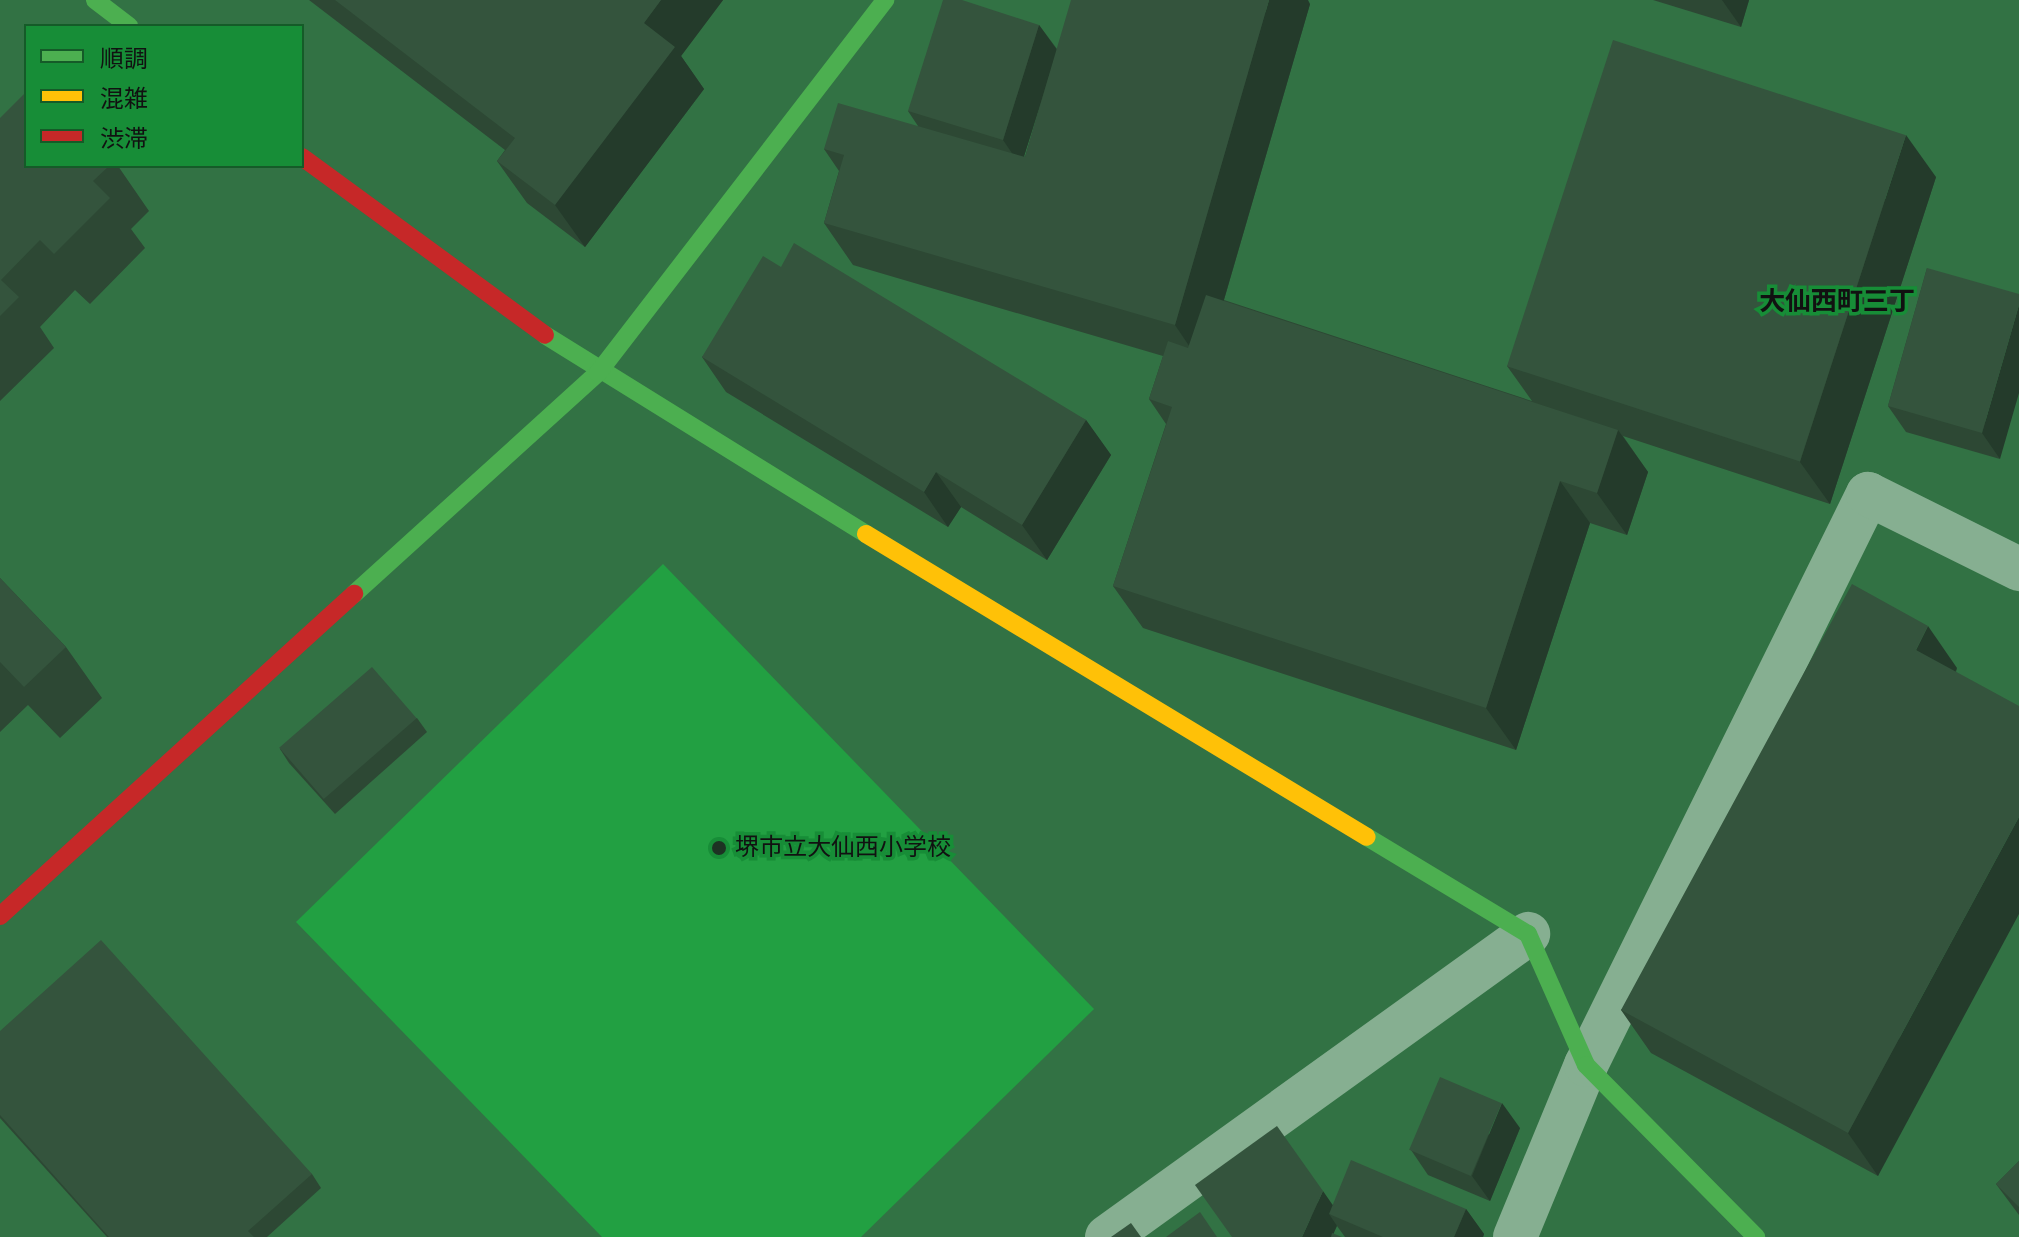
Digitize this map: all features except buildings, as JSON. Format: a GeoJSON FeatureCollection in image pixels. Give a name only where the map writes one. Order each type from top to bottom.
{"type":"FeatureCollection","features":[{"type":"Feature","properties":{"kind":"street"},"geometry":{"type":"LineString","coordinates":[[95,0],[126,24]]}},
{"type":"Feature","properties":{"kind":"street"},"geometry":{"type":"LineString","coordinates":[[0,916],[598,373],[885,0]]}},
{"type":"Feature","properties":{"kind":"street"},"geometry":{"type":"LineString","coordinates":[[304,158],[598,373],[1528,934],[1586,1065],[1756,1237]]}},
{"type":"Feature","properties":{"kind":"street"},"geometry":{"type":"LineString","coordinates":[[1515,1237],[1586,1065],[1868,494],[2019,569]]}},
{"type":"Feature","properties":{"kind":"street"},"geometry":{"type":"LineString","coordinates":[[1107,1237],[1528,934]]}},
{"type":"Feature","properties":{"kind":"green space"},"geometry":{"type":"Polygon","coordinates":[[[663,564],[1094,1009],[861,1237],[602,1237],[296,922],[663,564]]]}},
{"type":"Feature","properties":{"kind":"traffic: fast"},"geometry":{"type":"LineString","coordinates":[[95,0],[126,24]]}},
{"type":"Feature","properties":{"kind":"traffic: fast"},"geometry":{"type":"LineString","coordinates":[[354,594],[598,373],[885,0]]}},
{"type":"Feature","properties":{"kind":"traffic: fast"},"geometry":{"type":"LineString","coordinates":[[545,335],[866,534]]}},
{"type":"Feature","properties":{"kind":"traffic: fast"},"geometry":{"type":"LineString","coordinates":[[1367,837],[1528,934],[1586,1065],[1756,1237]]}},
{"type":"Feature","properties":{"kind":"traffic: slow"},"geometry":{"type":"LineString","coordinates":[[866,534],[1367,837]]}},
{"type":"Feature","properties":{"kind":"traffic: jam"},"geometry":{"type":"LineString","coordinates":[[304,158],[545,335]]}},
{"type":"Feature","properties":{"kind":"traffic: jam"},"geometry":{"type":"LineString","coordinates":[[0,916],[354,594]]}},
{"type":"Feature","properties":{"kind":"place","name":"堺市立大仙西小学校"},"geometry":{"type":"Point","coordinates":[719,848]}},
{"type":"Feature","properties":{"kind":"district","name":"大仙西町三丁"},"geometry":{"type":"Point","coordinates":[1837,302]}}]}
